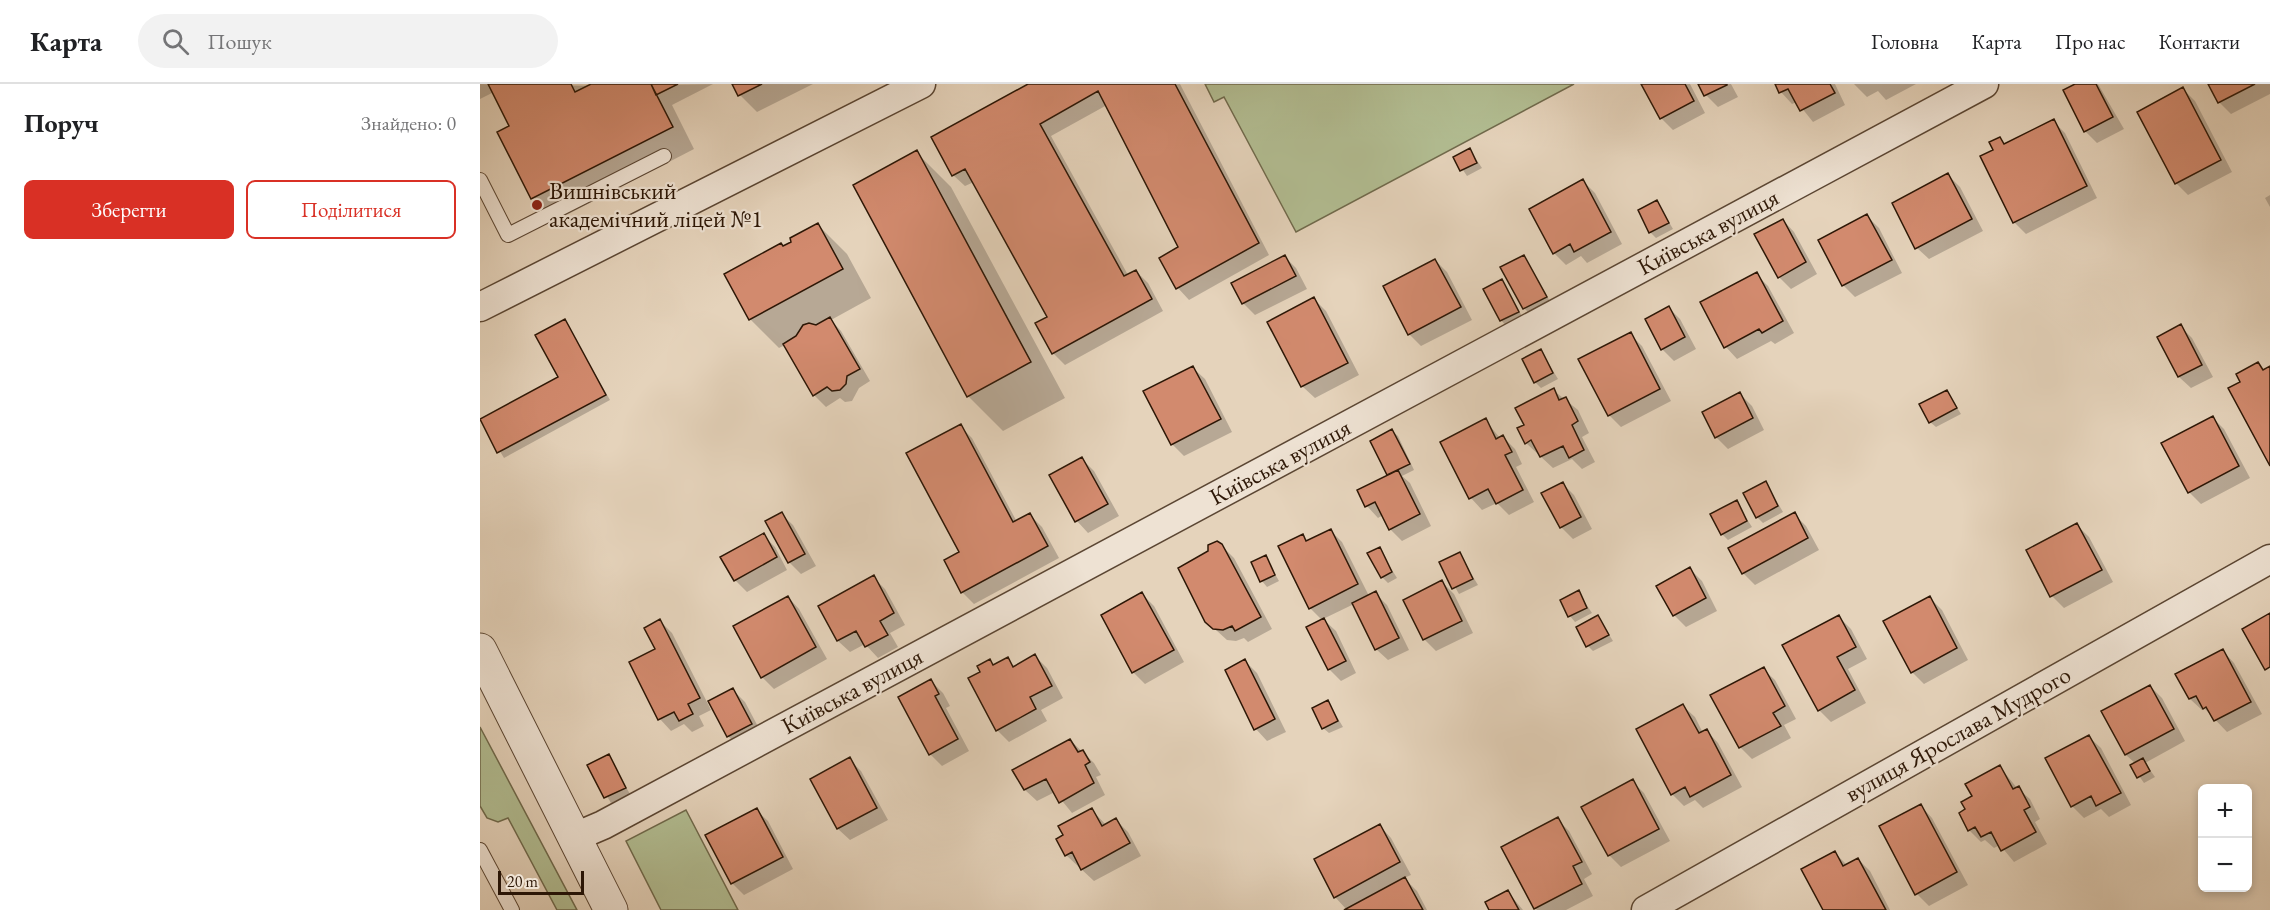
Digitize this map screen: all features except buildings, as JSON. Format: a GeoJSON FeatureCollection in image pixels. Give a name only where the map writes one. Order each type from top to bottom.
{"type":"FeatureCollection","features":[{"type":"Feature","properties":{"kind":"street"},"geometry":{"type":"LineString","coordinates":[[480,307],[921,84]]}},
{"type":"Feature","properties":{"kind":"street","name":"Київська вулиця"},"geometry":{"type":"LineString","coordinates":[[575,837],[613,820],[1984,84]]}},
{"type":"Feature","properties":{"kind":"street","name":"вулиця Ярослава Мудрого"},"geometry":{"type":"LineString","coordinates":[[1646,910],[2270,559]]}},
{"type":"Feature","properties":{"kind":"street"},"geometry":{"type":"LineString","coordinates":[[485,672],[575,837],[611,910]]}},
{"type":"Feature","properties":{"kind":"lane"},"geometry":{"type":"LineString","coordinates":[[480,180],[508,235],[664,156]]}},
{"type":"Feature","properties":{"kind":"lane"},"geometry":{"type":"LineString","coordinates":[[480,850],[512,910]]}},
{"type":"Feature","properties":{"kind":"green space"},"geometry":{"type":"Polygon","coordinates":[[[1205,84],[1574,84],[1296,232],[1224,97],[1214,102],[1205,84]]]}},
{"type":"Feature","properties":{"kind":"green space"},"geometry":{"type":"Polygon","coordinates":[[[480,727],[577,910],[557,910],[508,818],[498,822],[487,818],[480,806],[480,727]]]}},
{"type":"Feature","properties":{"kind":"green space"},"geometry":{"type":"Polygon","coordinates":[[[686,810],[738,910],[661,910],[626,841],[686,810]]]}},
{"type":"Feature","properties":{"kind":"place","name":"Вишнівський академічний ліцей №1"},"geometry":{"type":"Point","coordinates":[537,205]}}]}
